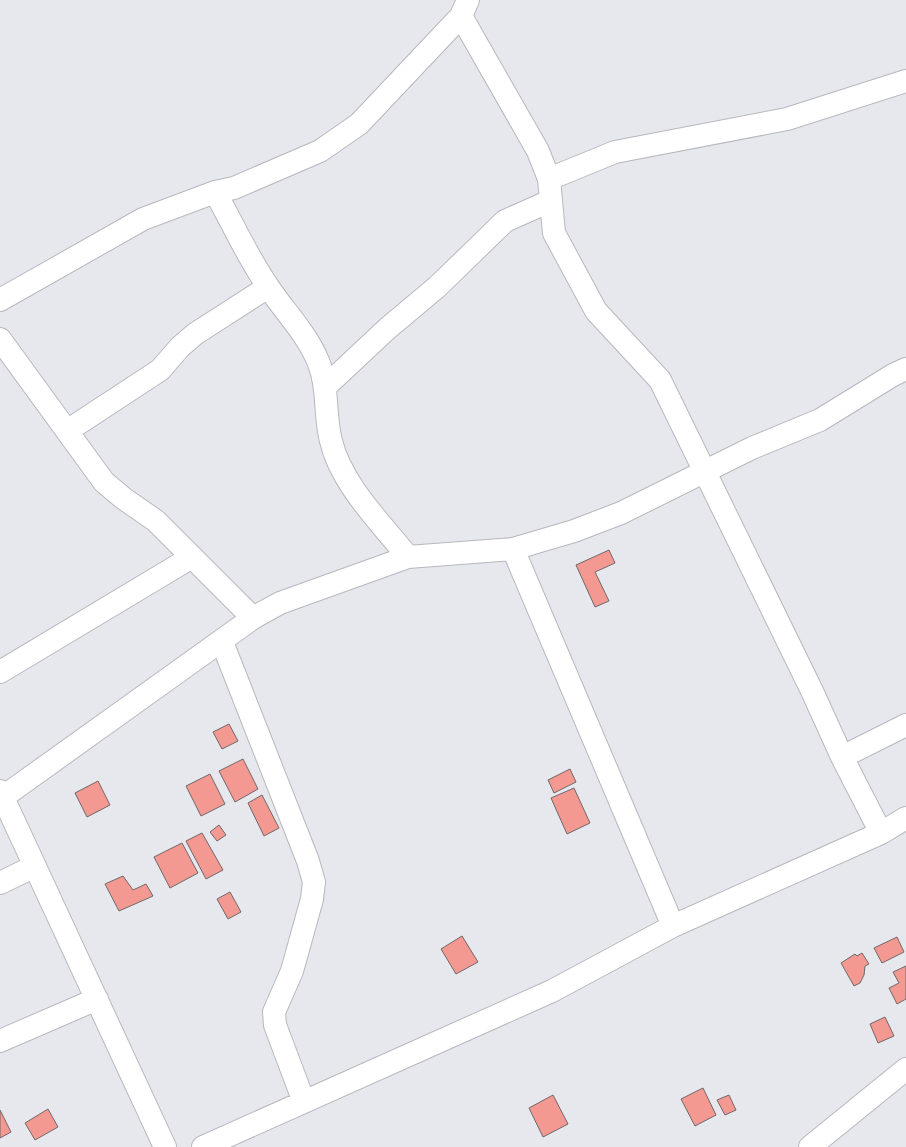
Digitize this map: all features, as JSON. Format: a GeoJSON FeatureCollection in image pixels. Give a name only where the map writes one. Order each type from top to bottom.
{"type":"FeatureCollection","features":[{"type":"Feature","properties":{"kind":"street"},"geometry":{"type":"LineString","coordinates":[[0,300],[143,219],[215,192],[234,188],[320,151],[359,124],[464,8],[538,151],[549,180],[554,233],[596,311],[660,380],[812,691],[842,757],[881,833]]}},
{"type":"Feature","properties":{"kind":"street"},"geometry":{"type":"LineString","coordinates":[[549,180],[615,152],[787,119],[906,81]]}},
{"type":"Feature","properties":{"kind":"street"},"geometry":{"type":"LineString","coordinates":[[215,192],[268,287],[302,332],[318,360],[325,387],[330,441],[339,465],[352,486],[408,557]]}},
{"type":"Feature","properties":{"kind":"street"},"geometry":{"type":"LineString","coordinates":[[325,387],[388,328],[448,276],[505,221],[550,201]]}},
{"type":"Feature","properties":{"kind":"street"},"geometry":{"type":"LineString","coordinates":[[67,431],[160,370],[180,347],[195,334],[268,287]]}},
{"type":"Feature","properties":{"kind":"street"},"geometry":{"type":"LineString","coordinates":[[0,339],[104,482],[123,498],[156,521],[253,618]]}},
{"type":"Feature","properties":{"kind":"street"},"geometry":{"type":"LineString","coordinates":[[165,1147],[1,794],[222,642],[253,618],[280,603],[408,557],[513,548],[574,531],[622,513],[752,448],[820,420],[906,369]]}},
{"type":"Feature","properties":{"kind":"street"},"geometry":{"type":"LineString","coordinates":[[513,548],[673,926]]}},
{"type":"Feature","properties":{"kind":"street"},"geometry":{"type":"LineString","coordinates":[[0,672],[192,557]]}},
{"type":"Feature","properties":{"kind":"street"},"geometry":{"type":"LineString","coordinates":[[222,642],[308,861],[314,882],[312,899],[292,971],[274,1012],[275,1025],[304,1102]]}},
{"type":"Feature","properties":{"kind":"street"},"geometry":{"type":"LineString","coordinates":[[842,757],[906,725]]}},
{"type":"Feature","properties":{"kind":"street"},"geometry":{"type":"LineString","coordinates":[[203,1147],[552,991],[673,926],[881,833],[906,818]]}},
{"type":"Feature","properties":{"kind":"street"},"geometry":{"type":"LineString","coordinates":[[0,883],[35,866]]}},
{"type":"Feature","properties":{"kind":"street"},"geometry":{"type":"LineString","coordinates":[[0,1041],[97,999]]}},
{"type":"Feature","properties":{"kind":"street"},"geometry":{"type":"LineString","coordinates":[[810,1147],[906,1069]]}},
{"type":"Feature","properties":{"kind":"building"},"geometry":{"type":"Polygon","coordinates":[[[609,550],[615,563],[595,572],[609,601],[595,607],[576,565],[609,550]]]}},
{"type":"Feature","properties":{"kind":"building"},"geometry":{"type":"Polygon","coordinates":[[[229,724],[238,741],[222,749],[213,732],[229,724]]]}},
{"type":"Feature","properties":{"kind":"building"},"geometry":{"type":"Polygon","coordinates":[[[243,759],[258,789],[235,802],[219,771],[243,759]]]}},
{"type":"Feature","properties":{"kind":"building"},"geometry":{"type":"Polygon","coordinates":[[[570,769],[576,782],[554,793],[548,780],[570,769]]]}},
{"type":"Feature","properties":{"kind":"building"},"geometry":{"type":"Polygon","coordinates":[[[210,774],[225,804],[201,816],[186,786],[210,774]]]}},
{"type":"Feature","properties":{"kind":"building"},"geometry":{"type":"Polygon","coordinates":[[[98,781],[110,805],[87,817],[75,793],[98,781]]]}},
{"type":"Feature","properties":{"kind":"building"},"geometry":{"type":"Polygon","coordinates":[[[574,788],[590,823],[567,834],[551,798],[574,788]]]}},
{"type":"Feature","properties":{"kind":"building"},"geometry":{"type":"Polygon","coordinates":[[[262,795],[279,828],[264,836],[248,803],[262,795]]]}},
{"type":"Feature","properties":{"kind":"building"},"geometry":{"type":"Polygon","coordinates":[[[219,825],[226,835],[217,841],[210,832],[219,825]]]}},
{"type":"Feature","properties":{"kind":"building"},"geometry":{"type":"Polygon","coordinates":[[[202,833],[223,870],[206,879],[186,841],[202,833]]]}},
{"type":"Feature","properties":{"kind":"building"},"geometry":{"type":"Polygon","coordinates":[[[182,843],[198,873],[170,888],[154,857],[182,843]]]}},
{"type":"Feature","properties":{"kind":"building"},"geometry":{"type":"Polygon","coordinates":[[[123,876],[133,890],[146,884],[153,896],[119,911],[105,884],[123,876]]]}},
{"type":"Feature","properties":{"kind":"building"},"geometry":{"type":"Polygon","coordinates":[[[230,892],[241,912],[228,919],[217,899],[230,892]]]}},
{"type":"Feature","properties":{"kind":"building"},"geometry":{"type":"Polygon","coordinates":[[[462,936],[478,962],[456,974],[441,949],[462,936]]]}},
{"type":"Feature","properties":{"kind":"building"},"geometry":{"type":"Polygon","coordinates":[[[897,937],[904,952],[882,963],[874,948],[897,937]]]}},
{"type":"Feature","properties":{"kind":"building"},"geometry":{"type":"Polygon","coordinates":[[[862,953],[869,964],[865,966],[864,975],[860,983],[854,986],[841,963],[855,954],[857,956],[862,953]]]}},
{"type":"Feature","properties":{"kind":"building"},"geometry":{"type":"Polygon","coordinates":[[[906,966],[906,999],[897,1004],[889,988],[899,983],[893,972],[906,966]]]}},
{"type":"Feature","properties":{"kind":"building"},"geometry":{"type":"Polygon","coordinates":[[[885,1017],[894,1036],[878,1043],[870,1024],[885,1017]]]}},
{"type":"Feature","properties":{"kind":"building"},"geometry":{"type":"Polygon","coordinates":[[[703,1088],[716,1115],[695,1126],[681,1099],[703,1088]]]}},
{"type":"Feature","properties":{"kind":"building"},"geometry":{"type":"Polygon","coordinates":[[[553,1095],[568,1124],[543,1137],[529,1108],[553,1095]]]}},
{"type":"Feature","properties":{"kind":"building"},"geometry":{"type":"Polygon","coordinates":[[[729,1095],[736,1110],[725,1115],[717,1100],[729,1095]]]}},
{"type":"Feature","properties":{"kind":"building"},"geometry":{"type":"Polygon","coordinates":[[[48,1109],[58,1127],[35,1140],[25,1123],[48,1109]]]}},
{"type":"Feature","properties":{"kind":"building"},"geometry":{"type":"Polygon","coordinates":[[[0,1110],[11,1132],[0,1138],[0,1110]]]}}]}
